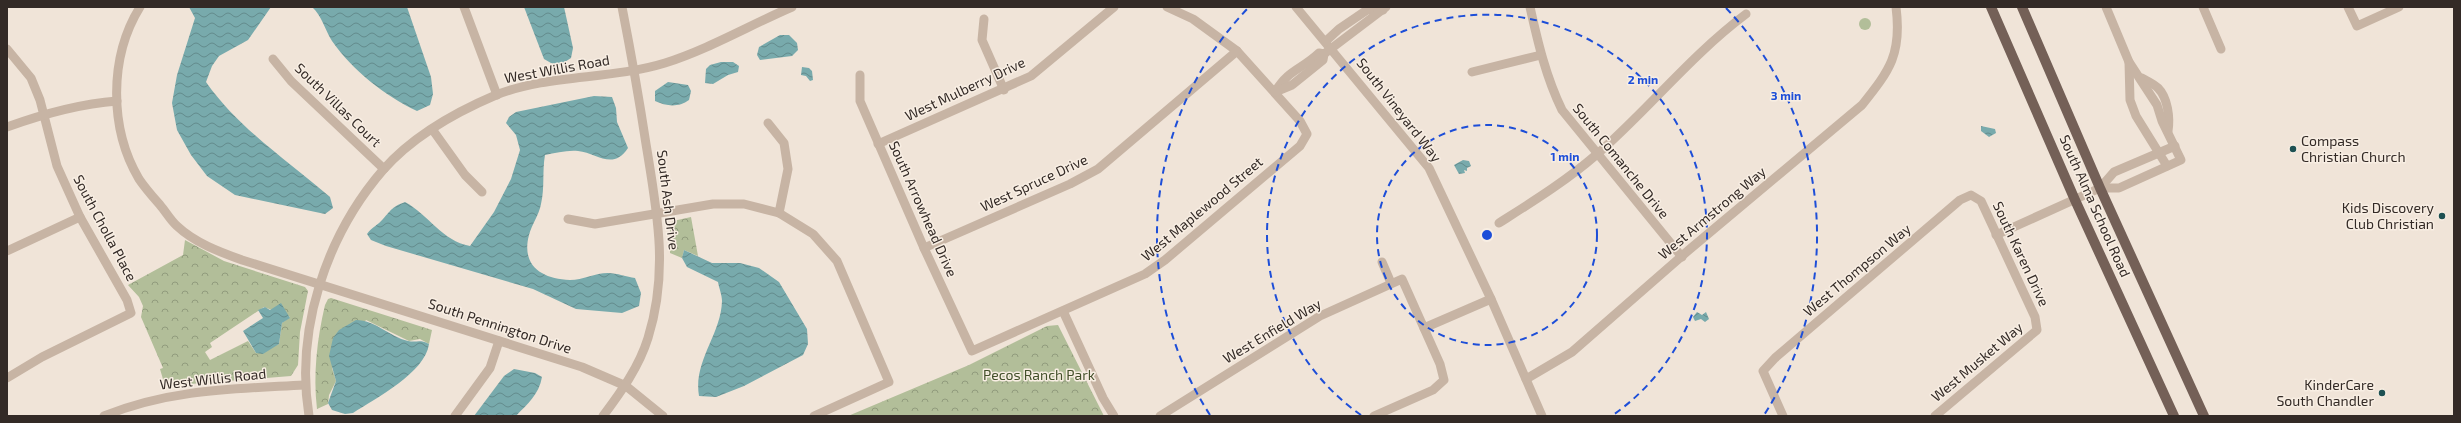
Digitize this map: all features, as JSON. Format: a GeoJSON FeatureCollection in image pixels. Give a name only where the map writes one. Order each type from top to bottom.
{"type":"FeatureCollection","features":[{"type":"Feature","properties":{"kind":"main road","name":"South Alma School Road"},"geometry":{"type":"LineString","coordinates":[[1992,7],[2075,200],[2174,416]]}},
{"type":"Feature","properties":{"kind":"main road","name":"South Alma School Road"},"geometry":{"type":"LineString","coordinates":[[2022,7],[2100,188],[2204,416]]}},
{"type":"Feature","properties":{"kind":"street","name":"South Pennington Drive"},"geometry":{"type":"LineString","coordinates":[[140,7],[123,45],[117,75],[118,120],[130,162],[140,180],[177,227],[207,246],[240,259],[320,283],[499,342],[582,367],[626,386],[663,416]]}},
{"type":"Feature","properties":{"kind":"street"},"geometry":{"type":"LineString","coordinates":[[464,7],[497,95]]}},
{"type":"Feature","properties":{"kind":"street","name":"South Ash Drive"},"geometry":{"type":"LineString","coordinates":[[603,416],[626,386],[648,339],[657,304],[661,260],[658,214],[622,7]]}},
{"type":"Feature","properties":{"kind":"street","name":"West Mulberry Drive"},"geometry":{"type":"LineString","coordinates":[[878,144],[1004,90],[1031,76],[1114,7]]}},
{"type":"Feature","properties":{"kind":"street"},"geometry":{"type":"LineString","coordinates":[[1167,7],[1193,19],[1237,51],[1275,92],[1292,85],[1323,60],[1324,54],[1339,28],[1367,10],[1384,8]]}},
{"type":"Feature","properties":{"kind":"street","name":"South Vineyard Way"},"geometry":{"type":"LineString","coordinates":[[1296,7],[1329,45],[1429,168],[1491,299],[1542,416]]}},
{"type":"Feature","properties":{"kind":"street","name":"South Comanche Drive"},"geometry":{"type":"LineString","coordinates":[[1530,7],[1541,55],[1550,85],[1562,110],[1596,155],[1682,257]]}},
{"type":"Feature","properties":{"kind":"street","name":"West Armstrong Way"},"geometry":{"type":"LineString","coordinates":[[1526,379],[1572,352],[1862,105],[1885,77],[1897,50],[1898,24],[1896,7]]}},
{"type":"Feature","properties":{"kind":"street"},"geometry":{"type":"LineString","coordinates":[[2100,188],[2119,188],[2181,160],[2157,106],[2141,77],[2129,62],[2106,7]]}},
{"type":"Feature","properties":{"kind":"street"},"geometry":{"type":"LineString","coordinates":[[2203,7],[2221,49]]}},
{"type":"Feature","properties":{"kind":"street"},"geometry":{"type":"LineString","coordinates":[[2348,7],[2357,26],[2399,7]]}},
{"type":"Feature","properties":{"kind":"street","name":"West Willis Road"},"geometry":{"type":"LineString","coordinates":[[309,416],[304,385],[310,325],[320,283],[332,251],[348,220],[384,169],[432,129],[497,95],[531,86],[634,70],[691,54],[790,8]]}},
{"type":"Feature","properties":{"kind":"street"},"geometry":{"type":"LineString","coordinates":[[1499,223],[1559,184],[1596,155],[1694,57],[1746,14]]}},
{"type":"Feature","properties":{"kind":"street"},"geometry":{"type":"LineString","coordinates":[[984,19],[982,40],[1004,90]]}},
{"type":"Feature","properties":{"kind":"street","name":"South Cholla Place"},"geometry":{"type":"LineString","coordinates":[[7,49],[31,78],[44,113],[57,166],[80,217],[127,300],[131,313],[42,356],[7,378]]}},
{"type":"Feature","properties":{"kind":"street","name":"West Spruce Drive"},"geometry":{"type":"LineString","coordinates":[[924,248],[1070,184],[1098,169],[1237,51]]}},
{"type":"Feature","properties":{"kind":"street"},"geometry":{"type":"LineString","coordinates":[[1472,72],[1541,55]]}},
{"type":"Feature","properties":{"kind":"street","name":"South Villas Court"},"geometry":{"type":"LineString","coordinates":[[273,59],[291,81],[384,169]]}},
{"type":"Feature","properties":{"kind":"street"},"geometry":{"type":"LineString","coordinates":[[2129,62],[2130,100],[2136,116],[2167,166]]}},
{"type":"Feature","properties":{"kind":"street","name":"South Arrowhead Drive"},"geometry":{"type":"LineString","coordinates":[[860,75],[860,101],[924,248],[972,351]]}},
{"type":"Feature","properties":{"kind":"street","name":"West Maplewood Street"},"geometry":{"type":"LineString","coordinates":[[972,351],[1145,274],[1164,260],[1300,146],[1307,134],[1300,121],[1275,92]]}},
{"type":"Feature","properties":{"kind":"street"},"geometry":{"type":"LineString","coordinates":[[7,127],[44,113],[72,107],[117,102]]}},
{"type":"Feature","properties":{"kind":"street"},"geometry":{"type":"LineString","coordinates":[[768,124],[784,143],[788,169],[779,213]]}},
{"type":"Feature","properties":{"kind":"street"},"geometry":{"type":"LineString","coordinates":[[432,129],[465,175],[482,192]]}},
{"type":"Feature","properties":{"kind":"street"},"geometry":{"type":"LineString","coordinates":[[1996,235],[2100,188],[2114,172],[2175,146]]}},
{"type":"Feature","properties":{"kind":"street","name":"South Karen Drive"},"geometry":{"type":"LineString","coordinates":[[1971,195],[1981,201],[2035,317],[2037,330]]}},
{"type":"Feature","properties":{"kind":"street","name":"West Thompson Way"},"geometry":{"type":"LineString","coordinates":[[1783,416],[1763,371],[1775,358],[1960,200],[1971,195]]}},
{"type":"Feature","properties":{"kind":"street"},"geometry":{"type":"LineString","coordinates":[[568,219],[595,224],[713,204],[744,204],[779,213],[813,234],[837,261],[889,382],[814,416]]}},
{"type":"Feature","properties":{"kind":"street"},"geometry":{"type":"LineString","coordinates":[[7,251],[80,217]]}},
{"type":"Feature","properties":{"kind":"street"},"geometry":{"type":"LineString","coordinates":[[1382,262],[1391,283]]}},
{"type":"Feature","properties":{"kind":"street","name":"West Enfield Way"},"geometry":{"type":"LineString","coordinates":[[1160,416],[1320,316],[1402,279],[1424,328]]}},
{"type":"Feature","properties":{"kind":"street"},"geometry":{"type":"LineString","coordinates":[[1374,416],[1433,390],[1444,380],[1440,364],[1424,328],[1491,299]]}},
{"type":"Feature","properties":{"kind":"street"},"geometry":{"type":"LineString","coordinates":[[1063,311],[1103,398],[1114,416]]}},
{"type":"Feature","properties":{"kind":"street","name":"West Musket Way"},"geometry":{"type":"LineString","coordinates":[[1935,416],[2037,330]]}},
{"type":"Feature","properties":{"kind":"street"},"geometry":{"type":"LineString","coordinates":[[455,416],[490,368],[499,342]]}},
{"type":"Feature","properties":{"kind":"street","name":"West Willis Road"},"geometry":{"type":"LineString","coordinates":[[104,416],[131,405],[178,394],[304,385]]}},
{"type":"Feature","properties":{"kind":"green space"},"geometry":{"type":"Polygon","coordinates":[[[1863,18],[1867,18],[1871,24],[1867,30],[1863,30],[1859,26],[1859,22],[1863,18]]]}},
{"type":"Feature","properties":{"kind":"green space"},"geometry":{"type":"Polygon","coordinates":[[[691,217],[698,256],[684,250],[682,258],[670,253],[670,224],[673,221],[691,217]]]}},
{"type":"Feature","properties":{"kind":"green space"},"geometry":{"type":"Polygon","coordinates":[[[185,240],[224,261],[305,287],[308,291],[300,332],[298,365],[291,376],[165,386],[160,369],[163,368],[141,317],[143,306],[139,297],[128,285],[183,255],[185,240]],[[264,307],[210,343],[212,347],[205,352],[210,360],[248,341],[256,353],[279,344],[282,323],[290,317],[264,307]]]}},
{"type":"Feature","properties":{"kind":"green space"},"geometry":{"type":"Polygon","coordinates":[[[331,298],[432,330],[429,344],[420,339],[409,341],[366,320],[332,368],[336,381],[329,395],[328,404],[317,409],[315,383],[318,344],[325,305],[328,299],[331,298]]]}},
{"type":"Feature","properties":{"kind":"green space","name":"Pecos Ranch Park"},"geometry":{"type":"Polygon","coordinates":[[[1058,325],[1104,416],[848,416],[969,365],[1047,326],[1058,325]]]}},
{"type":"Feature","properties":{"kind":"water"},"geometry":{"type":"Polygon","coordinates":[[[189,7],[271,7],[248,40],[219,56],[212,66],[206,82],[219,99],[248,129],[330,197],[333,208],[325,214],[235,195],[207,176],[191,155],[177,130],[172,103],[177,75],[195,18],[189,7]]]}},
{"type":"Feature","properties":{"kind":"water"},"geometry":{"type":"Polygon","coordinates":[[[312,7],[407,7],[431,77],[433,94],[430,105],[417,111],[381,90],[359,72],[332,41],[312,7]]]}},
{"type":"Feature","properties":{"kind":"water"},"geometry":{"type":"Polygon","coordinates":[[[524,7],[564,7],[573,48],[571,58],[560,65],[551,63],[544,59],[524,7]]]}},
{"type":"Feature","properties":{"kind":"water"},"geometry":{"type":"Polygon","coordinates":[[[780,35],[789,35],[797,43],[798,50],[792,56],[760,60],[757,55],[759,47],[780,35]]]}},
{"type":"Feature","properties":{"kind":"water"},"geometry":{"type":"Polygon","coordinates":[[[721,62],[733,62],[739,66],[738,72],[728,75],[713,84],[705,83],[706,69],[710,65],[721,62]]]}},
{"type":"Feature","properties":{"kind":"water"},"geometry":{"type":"Polygon","coordinates":[[[802,67],[809,68],[812,71],[813,80],[810,81],[806,76],[801,75],[802,67]]]}},
{"type":"Feature","properties":{"kind":"water"},"geometry":{"type":"Polygon","coordinates":[[[668,82],[688,85],[691,91],[689,100],[685,103],[676,105],[663,104],[655,101],[655,91],[668,82]]]}},
{"type":"Feature","properties":{"kind":"water"},"geometry":{"type":"Polygon","coordinates":[[[594,96],[612,97],[616,108],[617,122],[628,148],[622,155],[611,160],[578,151],[566,151],[545,155],[542,198],[539,212],[529,235],[527,246],[528,255],[536,268],[550,277],[575,280],[608,273],[635,278],[641,293],[639,306],[622,313],[576,309],[533,289],[386,246],[371,240],[367,234],[392,209],[405,202],[414,207],[451,239],[470,246],[494,212],[511,179],[520,150],[516,135],[506,123],[509,117],[516,112],[594,96]]]}},
{"type":"Feature","properties":{"kind":"water"},"geometry":{"type":"Polygon","coordinates":[[[1981,126],[1995,129],[1996,133],[1989,137],[1981,131],[1981,126]]]}},
{"type":"Feature","properties":{"kind":"water"},"geometry":{"type":"Polygon","coordinates":[[[1463,160],[1469,161],[1471,166],[1467,168],[1467,171],[1464,170],[1465,173],[1459,174],[1454,165],[1463,160]]]}},
{"type":"Feature","properties":{"kind":"water"},"geometry":{"type":"Polygon","coordinates":[[[684,250],[712,263],[740,263],[759,268],[779,282],[807,329],[808,344],[803,355],[744,386],[716,397],[699,396],[698,383],[700,371],[717,325],[722,299],[718,282],[687,267],[682,258],[684,250]]]}},
{"type":"Feature","properties":{"kind":"water"},"geometry":{"type":"Polygon","coordinates":[[[281,303],[290,318],[282,323],[279,344],[263,354],[256,353],[243,331],[263,318],[258,310],[265,307],[270,310],[281,303]]]}},
{"type":"Feature","properties":{"kind":"water"},"geometry":{"type":"Polygon","coordinates":[[[1697,312],[1702,315],[1706,312],[1709,319],[1705,322],[1701,319],[1695,321],[1693,317],[1697,312]]]}},
{"type":"Feature","properties":{"kind":"water"},"geometry":{"type":"Polygon","coordinates":[[[356,320],[370,323],[401,339],[429,344],[426,355],[409,375],[398,384],[353,413],[345,414],[332,410],[328,403],[336,381],[329,356],[333,338],[339,330],[356,320]]]}},
{"type":"Feature","properties":{"kind":"water"},"geometry":{"type":"Polygon","coordinates":[[[514,369],[535,373],[542,377],[538,389],[532,399],[516,416],[474,416],[504,376],[514,369]]]}},
{"type":"Feature","properties":{"kind":"place","name":"Compass Christian Church"},"geometry":{"type":"Point","coordinates":[2293,149]}},
{"type":"Feature","properties":{"kind":"place","name":"Kids Discovery Club Christian"},"geometry":{"type":"Point","coordinates":[2442,216]}},
{"type":"Feature","properties":{"kind":"place","name":"KinderCare South Chandler"},"geometry":{"type":"Point","coordinates":[2382,393]}}]}
